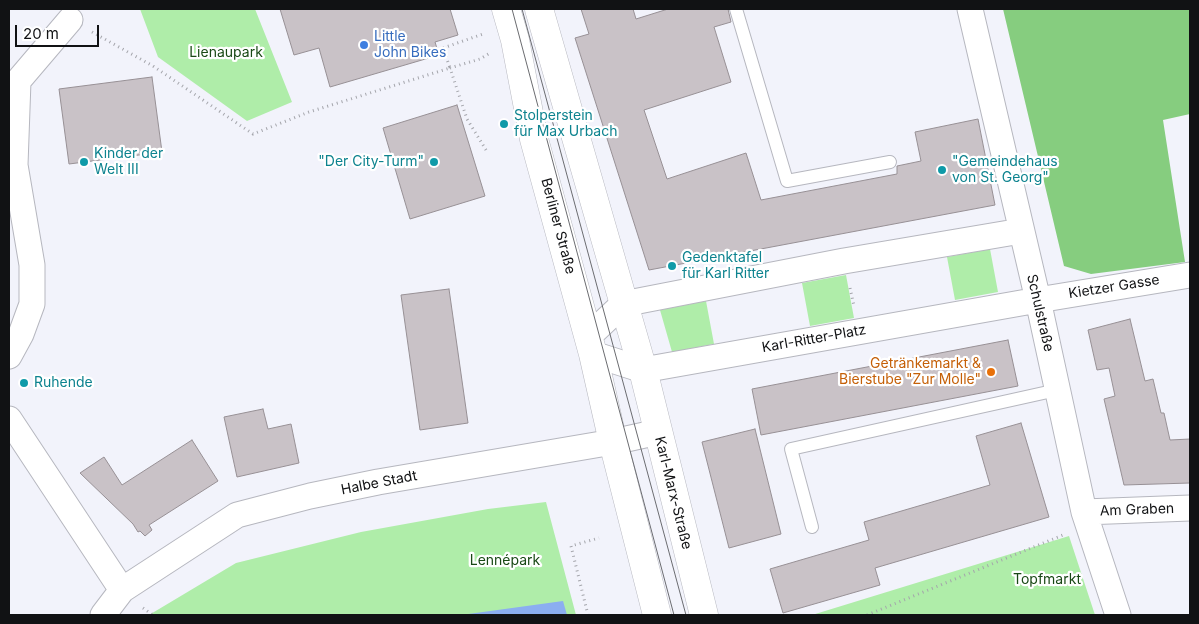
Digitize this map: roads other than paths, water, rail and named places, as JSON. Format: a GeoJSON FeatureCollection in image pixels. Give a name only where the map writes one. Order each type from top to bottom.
{"type":"FeatureCollection","features":[{"type":"Feature","properties":{"kind":"street","name":"Berliner Straße"},"geometry":{"type":"LineString","coordinates":[[506,9],[515,40],[534,139],[590,345],[613,442]]}},
{"type":"Feature","properties":{"kind":"street"},"geometry":{"type":"LineString","coordinates":[[539,9],[643,370]]}},
{"type":"Feature","properties":{"kind":"street","name":"Schulstraße"},"geometry":{"type":"LineString","coordinates":[[970,9],[1087,518],[1118,615]]}},
{"type":"Feature","properties":{"kind":"street"},"geometry":{"type":"LineString","coordinates":[[9,356],[21,334],[32,304],[32,264],[12,165],[18,80],[70,20]]}},
{"type":"Feature","properties":{"kind":"street"},"geometry":{"type":"LineString","coordinates":[[590,345],[623,304],[844,261],[1021,231]]}},
{"type":"Feature","properties":{"kind":"street","name":"Kietzer Gasse"},"geometry":{"type":"LineString","coordinates":[[1038,300],[1190,275]]}},
{"type":"Feature","properties":{"kind":"street","name":"Karl-Ritter-Platz"},"geometry":{"type":"LineString","coordinates":[[590,345],[643,370],[1038,300]]}},
{"type":"Feature","properties":{"kind":"street","name":"Karl-Marx-Straße"},"geometry":{"type":"LineString","coordinates":[[643,370],[704,615]]}},
{"type":"Feature","properties":{"kind":"street"},"geometry":{"type":"LineString","coordinates":[[9,418],[122,590]]}},
{"type":"Feature","properties":{"kind":"street","name":"Halbe Stadt"},"geometry":{"type":"LineString","coordinates":[[102,615],[122,590],[236,515],[310,496],[378,482],[613,442],[658,432]]}},
{"type":"Feature","properties":{"kind":"street"},"geometry":{"type":"LineString","coordinates":[[613,442],[656,615]]}},
{"type":"Feature","properties":{"kind":"street","name":"Am Graben"},"geometry":{"type":"LineString","coordinates":[[1087,518],[1190,508]]}},
{"type":"Feature","properties":{"kind":"lane"},"geometry":{"type":"LineString","coordinates":[[736,9],[787,181],[890,162]]}},
{"type":"Feature","properties":{"kind":"lane"},"geometry":{"type":"LineString","coordinates":[[812,527],[791,449],[1057,390]]}},
{"type":"Feature","properties":{"kind":"water"},"geometry":{"type":"Polygon","coordinates":[[[563,601],[567,615],[461,615],[563,601]]]}},
{"type":"Feature","properties":{"kind":"tram line"},"geometry":{"type":"LineString","coordinates":[[512,9],[674,615]]}},
{"type":"Feature","properties":{"kind":"tram line"},"geometry":{"type":"LineString","coordinates":[[522,9],[686,615]]}},
{"type":"Feature","properties":{"kind":"place","name":"Little John Bikes"},"geometry":{"type":"Point","coordinates":[364,45]}},
{"type":"Feature","properties":{"kind":"place","name":"Stolperstein für Max Urbach"},"geometry":{"type":"Point","coordinates":[504,124]}},
{"type":"Feature","properties":{"kind":"place","name":"Kinder der Welt III"},"geometry":{"type":"Point","coordinates":[84,162]}},
{"type":"Feature","properties":{"kind":"place","name":"\"Der City-Turm\""},"geometry":{"type":"Point","coordinates":[434,162]}},
{"type":"Feature","properties":{"kind":"place","name":"\"Gemeindehaus von St. Georg\""},"geometry":{"type":"Point","coordinates":[942,170]}},
{"type":"Feature","properties":{"kind":"place","name":"Gedenktafel für Karl Ritter"},"geometry":{"type":"Point","coordinates":[672,266]}},
{"type":"Feature","properties":{"kind":"place","name":"Getränkemarkt & Bierstube \"Zur Molle\""},"geometry":{"type":"Point","coordinates":[991,372]}},
{"type":"Feature","properties":{"kind":"place","name":"Ruhende"},"geometry":{"type":"Point","coordinates":[24,383]}},
{"type":"Feature","properties":{"kind":"park label","name":"Lienaupark"},"geometry":{"type":"Point","coordinates":[226,53]}},
{"type":"Feature","properties":{"kind":"park label","name":"Lennépark"},"geometry":{"type":"Point","coordinates":[505,561]}},
{"type":"Feature","properties":{"kind":"park label","name":"Topfmarkt"},"geometry":{"type":"Point","coordinates":[1047,580]}}]}
